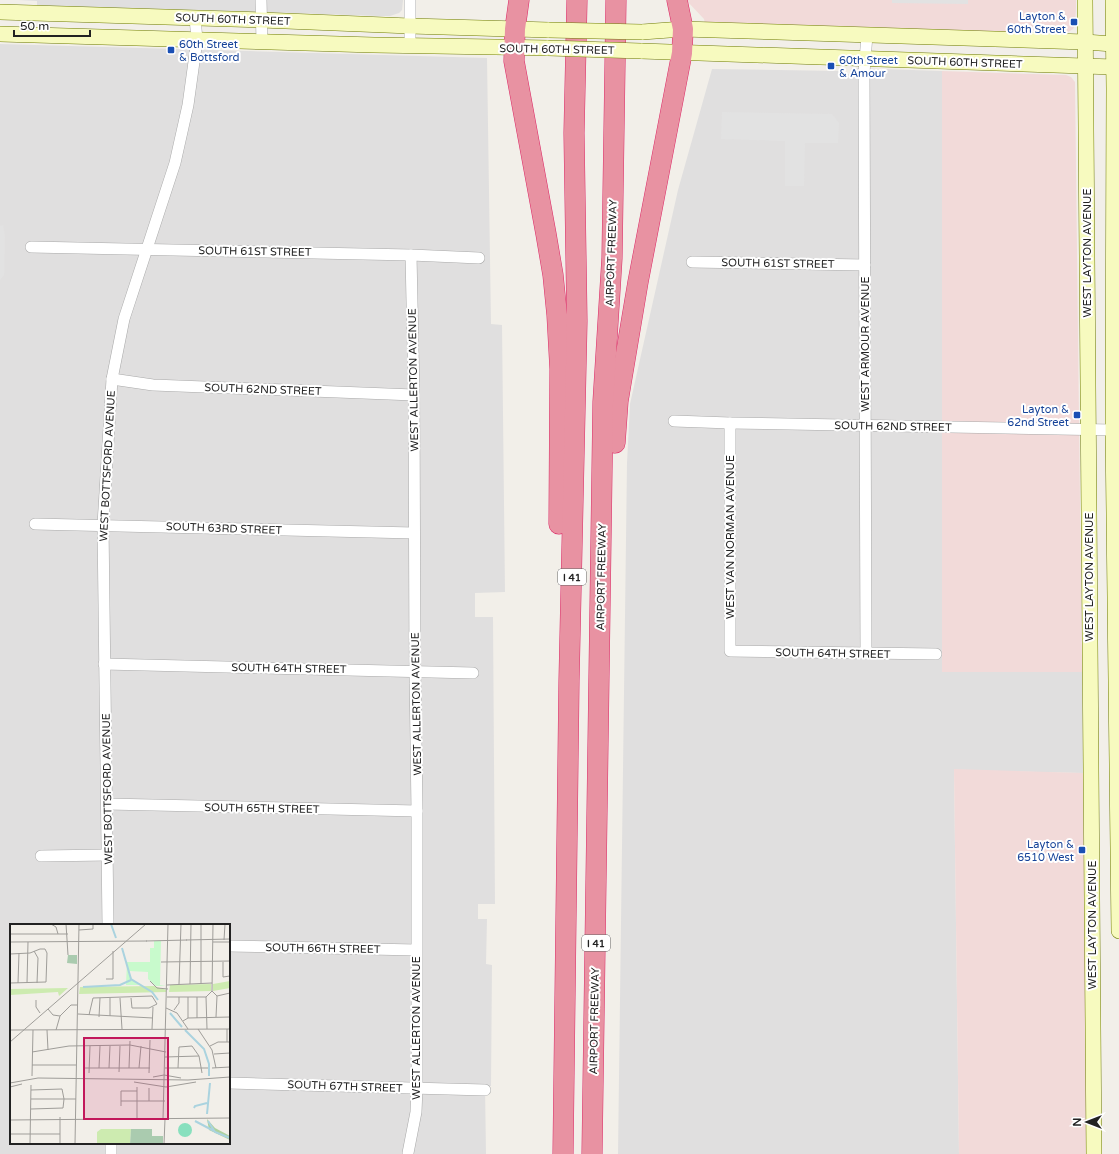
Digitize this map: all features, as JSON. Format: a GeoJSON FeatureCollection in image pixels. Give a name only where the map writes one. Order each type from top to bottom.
{"type":"FeatureCollection","features":[{"type":"Feature","properties":{"kind":"highway"},"geometry":{"type":"LineString","coordinates":[[519,0],[514,39],[514,61],[553,275],[557,315],[560,369],[559,652],[570,681]]}},
{"type":"Feature","properties":{"kind":"highway","name":"I 41"},"geometry":{"type":"LineString","coordinates":[[563,1154],[577,322],[574,133],[576,0]]}},
{"type":"Feature","properties":{"kind":"highway","name":"AIRPORT FREEWAY"},"geometry":{"type":"LineString","coordinates":[[592,1154],[601,624],[603,402],[612,258],[616,0]]}},
{"type":"Feature","properties":{"kind":"highway"},"geometry":{"type":"LineString","coordinates":[[601,624],[612,598],[614,470],[617,416],[622,374],[682,53],[683,29],[677,0]]}},
{"type":"Feature","properties":{"kind":"main road","name":"WEST LAYTON AVENUE"},"geometry":{"type":"LineString","coordinates":[[1085,0],[1094,1154]]}},
{"type":"Feature","properties":{"kind":"main road"},"geometry":{"type":"LineString","coordinates":[[1113,0],[1112,430],[1119,931]]}},
{"type":"Feature","properties":{"kind":"main road","name":"SOUTH 60TH STREET"},"geometry":{"type":"LineString","coordinates":[[0,12],[410,26],[514,39],[548,48],[1114,67]]}},
{"type":"Feature","properties":{"kind":"main road","name":"SOUTH 60TH STREET"},"geometry":{"type":"LineString","coordinates":[[0,34],[410,46],[514,39],[549,30],[642,32],[683,29],[986,38],[1113,44]]}},
{"type":"Feature","properties":{"kind":"main road"},"geometry":{"type":"LineString","coordinates":[[986,38],[986,63]]}},
{"type":"Feature","properties":{"kind":"street"},"geometry":{"type":"LineString","coordinates":[[261,0],[262,42]]}},
{"type":"Feature","properties":{"kind":"street"},"geometry":{"type":"LineString","coordinates":[[410,0],[410,46]]}},
{"type":"Feature","properties":{"kind":"street","name":"WEST BOTTSFORD AVENUE"},"geometry":{"type":"LineString","coordinates":[[108,924],[103,525],[112,379],[124,319],[175,163],[188,105],[197,40],[195,18]]}},
{"type":"Feature","properties":{"kind":"street","name":"WEST ARMOUR AVENUE"},"geometry":{"type":"LineString","coordinates":[[866,653],[864,73],[867,35]]}},
{"type":"Feature","properties":{"kind":"street","name":"SOUTH 61ST STREET"},"geometry":{"type":"LineString","coordinates":[[31,247],[411,255],[479,258]]}},
{"type":"Feature","properties":{"kind":"street","name":"WEST ALLERTON AVENUE"},"geometry":{"type":"LineString","coordinates":[[408,1153],[416,1112],[417,1088],[417,811],[414,395],[411,255]]}},
{"type":"Feature","properties":{"kind":"street","name":"SOUTH 61ST STREET"},"geometry":{"type":"LineString","coordinates":[[692,262],[865,265]]}},
{"type":"Feature","properties":{"kind":"street","name":"SOUTH 62ND STREET"},"geometry":{"type":"LineString","coordinates":[[112,379],[153,384],[414,395]]}},
{"type":"Feature","properties":{"kind":"street","name":"SOUTH 62ND STREET"},"geometry":{"type":"LineString","coordinates":[[674,421],[1112,430]]}},
{"type":"Feature","properties":{"kind":"street","name":"WEST VAN NORMAN AVENUE"},"geometry":{"type":"LineString","coordinates":[[730,423],[730,651]]}},
{"type":"Feature","properties":{"kind":"street","name":"SOUTH 63RD STREET"},"geometry":{"type":"LineString","coordinates":[[35,524],[414,533]]}},
{"type":"Feature","properties":{"kind":"street","name":"SOUTH 64TH STREET"},"geometry":{"type":"LineString","coordinates":[[730,651],[936,654]]}},
{"type":"Feature","properties":{"kind":"street","name":"SOUTH 64TH STREET"},"geometry":{"type":"LineString","coordinates":[[104,664],[473,672]]}},
{"type":"Feature","properties":{"kind":"street","name":"SOUTH 65TH STREET"},"geometry":{"type":"LineString","coordinates":[[107,804],[417,811]]}},
{"type":"Feature","properties":{"kind":"street"},"geometry":{"type":"LineString","coordinates":[[41,856],[108,855]]}},
{"type":"Feature","properties":{"kind":"street","name":"SOUTH 66TH STREET"},"geometry":{"type":"LineString","coordinates":[[230,946],[416,950]]}},
{"type":"Feature","properties":{"kind":"street","name":"SOUTH 67TH STREET"},"geometry":{"type":"LineString","coordinates":[[230,1083],[484,1090]]}},
{"type":"Feature","properties":{"kind":"shaded area"},"geometry":{"type":"Polygon","coordinates":[[[18,0],[403,0],[402,10],[399,13],[390,16],[380,16],[169,9],[37,7],[37,1],[18,0]]]}},
{"type":"Feature","properties":{"kind":"shaded area"},"geometry":{"type":"Polygon","coordinates":[[[686,0],[1076,0],[1076,8],[1075,25],[1073,29],[1065,34],[705,24],[704,19],[686,0]]]}},
{"type":"Feature","properties":{"kind":"shaded area"},"geometry":{"type":"Polygon","coordinates":[[[892,0],[968,0],[968,4],[892,3],[892,0]]]}},
{"type":"Feature","properties":{"kind":"shaded area"},"geometry":{"type":"Polygon","coordinates":[[[0,44],[487,58],[491,324],[502,325],[505,592],[475,593],[475,617],[493,617],[495,904],[478,904],[478,919],[487,919],[486,964],[492,965],[491,1086],[485,1086],[486,1154],[0,1154],[0,44]]]}},
{"type":"Feature","properties":{"kind":"shaded area"},"geometry":{"type":"Polygon","coordinates":[[[851,68],[942,71],[942,671],[1082,672],[1083,773],[954,770],[959,1154],[618,1154],[627,463],[630,404],[678,190],[712,69],[840,71],[851,75],[851,68]]]}},
{"type":"Feature","properties":{"kind":"shaded area"},"geometry":{"type":"Polygon","coordinates":[[[942,71],[1066,75],[1071,77],[1075,82],[1082,672],[942,672],[942,71]]]}},
{"type":"Feature","properties":{"kind":"shaded area"},"geometry":{"type":"Polygon","coordinates":[[[722,112],[832,114],[839,123],[838,143],[805,143],[804,186],[785,186],[785,141],[721,139],[722,112]]]}},
{"type":"Feature","properties":{"kind":"shaded area"},"geometry":{"type":"Polygon","coordinates":[[[3,225],[5,237],[4,275],[0,280],[0,226],[3,225]]]}},
{"type":"Feature","properties":{"kind":"shaded area"},"geometry":{"type":"Polygon","coordinates":[[[954,769],[1083,773],[1087,1154],[959,1154],[954,769]]]}},
{"type":"Feature","properties":{"kind":"place","name":"Layton & 60th Street"},"geometry":{"type":"Point","coordinates":[1074,22]}},
{"type":"Feature","properties":{"kind":"place","name":"60th Street & Bottsford"},"geometry":{"type":"Point","coordinates":[171,50]}},
{"type":"Feature","properties":{"kind":"place","name":"60th Street & Amour"},"geometry":{"type":"Point","coordinates":[831,66]}},
{"type":"Feature","properties":{"kind":"place","name":"Layton & 62nd Street"},"geometry":{"type":"Point","coordinates":[1077,415]}},
{"type":"Feature","properties":{"kind":"place","name":"Layton & 6510 West"},"geometry":{"type":"Point","coordinates":[1082,850]}}]}
